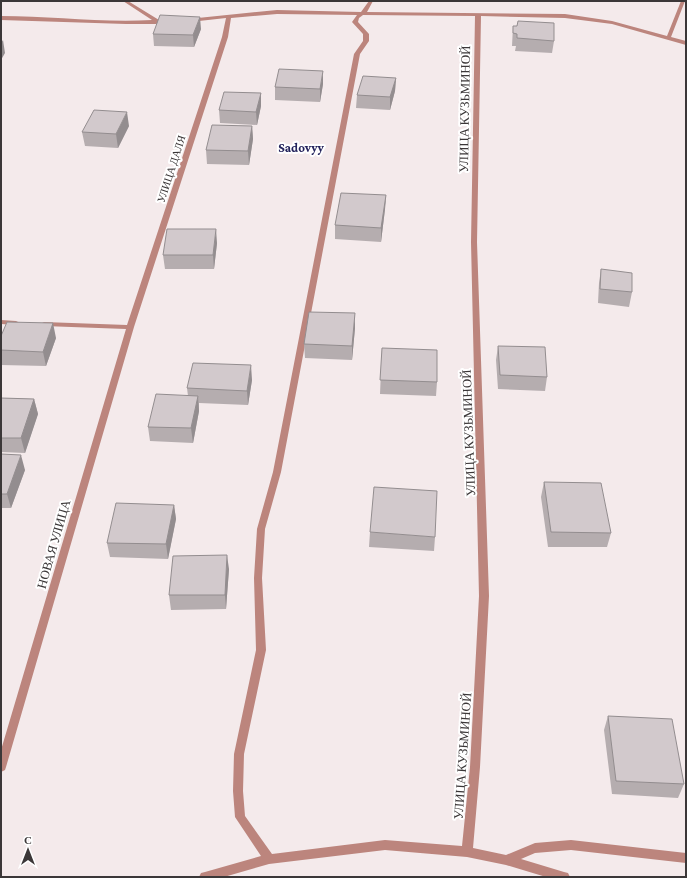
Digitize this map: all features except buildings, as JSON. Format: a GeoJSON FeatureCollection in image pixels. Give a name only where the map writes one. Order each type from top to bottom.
{"type":"FeatureCollection","features":[{"type":"Feature","properties":{"kind":"street"},"geometry":{"type":"LineString","coordinates":[[125,1],[159,22]]}},
{"type":"Feature","properties":{"kind":"street"},"geometry":{"type":"LineString","coordinates":[[268,859],[240,817],[238,791],[239,754],[261,650],[258,578],[261,529],[277,472],[357,54],[366,40],[366,34],[355,22],[357,17],[364,12],[371,1]]}},
{"type":"Feature","properties":{"kind":"street"},"geometry":{"type":"LineString","coordinates":[[668,37],[683,1]]}},
{"type":"Feature","properties":{"kind":"street"},"geometry":{"type":"LineString","coordinates":[[181,21],[276,12],[364,12],[565,16],[612,23],[686,43]]}},
{"type":"Feature","properties":{"kind":"street","name":"УЛИЦА КУЗЬМИНОЙ"},"geometry":{"type":"LineString","coordinates":[[467,852],[475,767],[484,596],[474,242],[478,14]]}},
{"type":"Feature","properties":{"kind":"street","name":"УЛИЦА ДАЛЯ"},"geometry":{"type":"LineString","coordinates":[[130,327],[225,37],[229,16]]}},
{"type":"Feature","properties":{"kind":"street"},"geometry":{"type":"LineString","coordinates":[[1,18],[51,18],[104,23],[174,21]]}},
{"type":"Feature","properties":{"kind":"street"},"geometry":{"type":"LineString","coordinates":[[1,322],[24,323]]}},
{"type":"Feature","properties":{"kind":"street"},"geometry":{"type":"LineString","coordinates":[[39,324],[130,327]]}},
{"type":"Feature","properties":{"kind":"street","name":"НОВАЯ УЛИЦА"},"geometry":{"type":"LineString","coordinates":[[1,768],[130,327]]}},
{"type":"Feature","properties":{"kind":"street"},"geometry":{"type":"LineString","coordinates":[[205,877],[268,859],[385,845],[467,852],[506,860],[564,877]]}},
{"type":"Feature","properties":{"kind":"street"},"geometry":{"type":"LineString","coordinates":[[506,860],[535,848],[571,845],[686,858]]}},
{"type":"Feature","properties":{"kind":"district","name":"Sadovyy"},"geometry":{"type":"Point","coordinates":[301,147]}}]}
